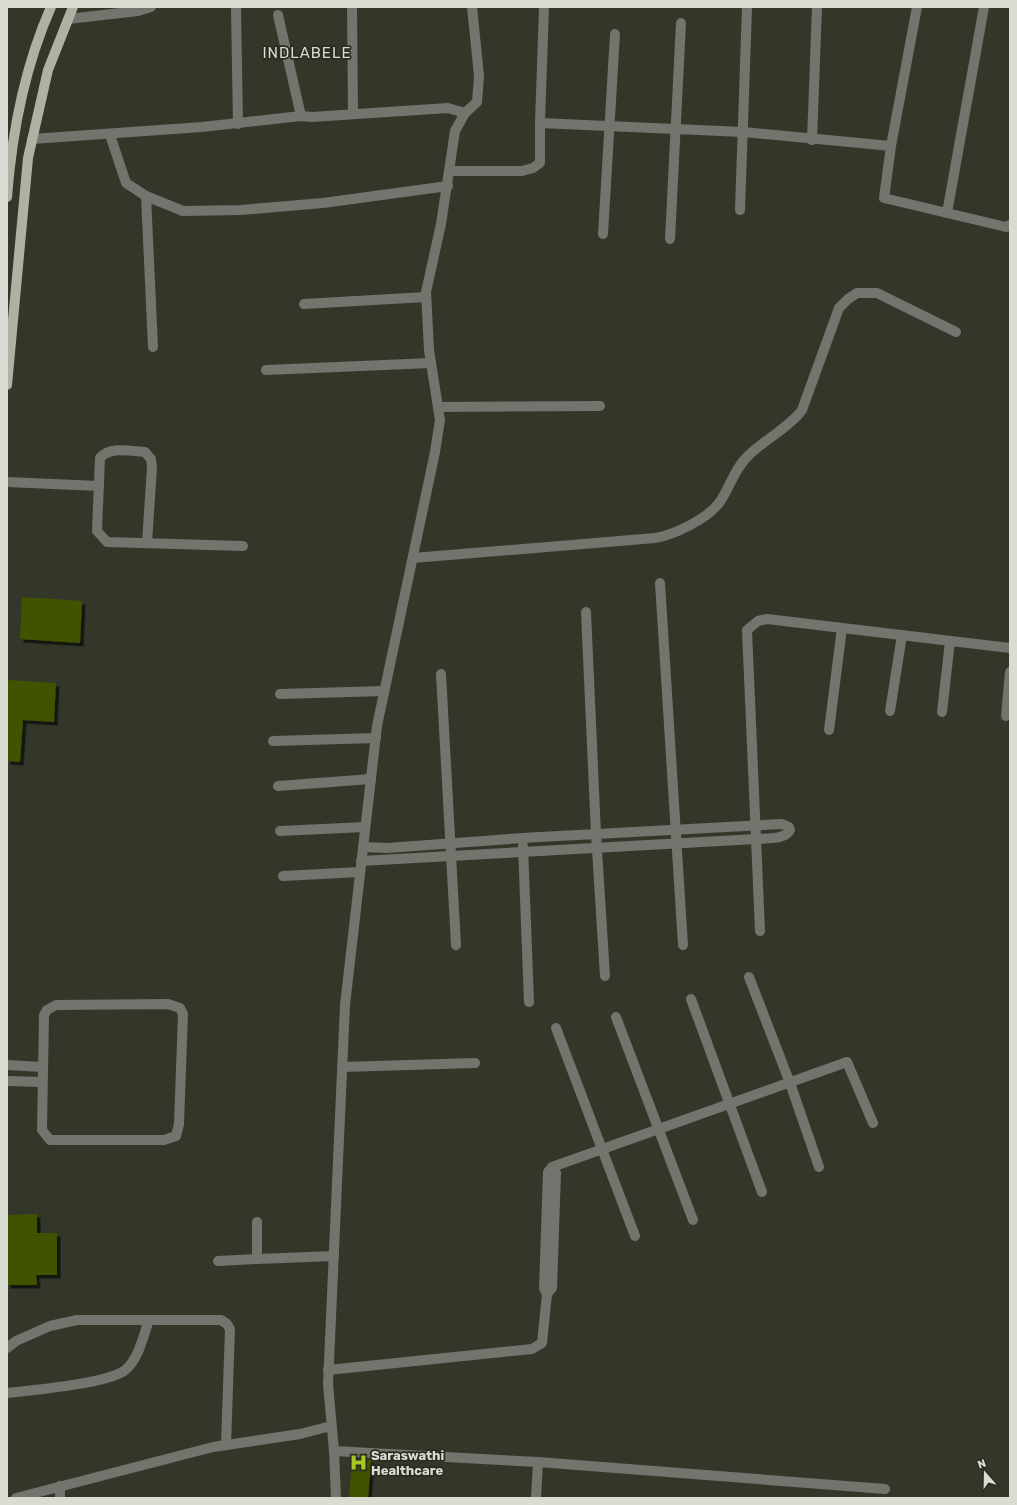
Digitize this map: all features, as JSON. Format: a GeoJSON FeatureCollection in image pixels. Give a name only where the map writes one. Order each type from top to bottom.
{"type":"FeatureCollection","features":[{"type":"Feature","properties":{"kind":"main road"},"geometry":{"type":"LineString","coordinates":[[7,190],[22,92],[51,7]]}},
{"type":"Feature","properties":{"kind":"main road"},"geometry":{"type":"LineString","coordinates":[[7,385],[28,158],[48,70],[73,7]]}},
{"type":"Feature","properties":{"kind":"street"},"geometry":{"type":"LineString","coordinates":[[68,19],[138,11],[151,7]]}},
{"type":"Feature","properties":{"kind":"street"},"geometry":{"type":"LineString","coordinates":[[236,7],[238,124]]}},
{"type":"Feature","properties":{"kind":"street"},"geometry":{"type":"LineString","coordinates":[[352,7],[353,114]]}},
{"type":"Feature","properties":{"kind":"street"},"geometry":{"type":"LineString","coordinates":[[336,1498],[328,1370],[345,1005],[376,738],[384,691],[435,452],[440,420],[431,363],[426,297],[448,186],[455,131],[465,113],[477,102],[479,76],[472,7]]}},
{"type":"Feature","properties":{"kind":"street"},"geometry":{"type":"LineString","coordinates":[[450,171],[522,172],[540,164],[544,7]]}},
{"type":"Feature","properties":{"kind":"street"},"geometry":{"type":"LineString","coordinates":[[740,210],[747,7]]}},
{"type":"Feature","properties":{"kind":"street"},"geometry":{"type":"LineString","coordinates":[[812,140],[817,7]]}},
{"type":"Feature","properties":{"kind":"street"},"geometry":{"type":"LineString","coordinates":[[917,7],[891,146],[884,198],[1006,227],[1010,225]]}},
{"type":"Feature","properties":{"kind":"street"},"geometry":{"type":"LineString","coordinates":[[947,213],[984,7]]}},
{"type":"Feature","properties":{"kind":"street"},"geometry":{"type":"LineString","coordinates":[[278,15],[300,116]]}},
{"type":"Feature","properties":{"kind":"street"},"geometry":{"type":"LineString","coordinates":[[670,239],[677,129],[681,23]]}},
{"type":"Feature","properties":{"kind":"street"},"geometry":{"type":"LineString","coordinates":[[603,234],[608,126],[615,34]]}},
{"type":"Feature","properties":{"kind":"street"},"geometry":{"type":"LineString","coordinates":[[32,139],[110,135],[238,124],[300,116],[448,108],[465,113]]}},
{"type":"Feature","properties":{"kind":"street"},"geometry":{"type":"LineString","coordinates":[[540,123],[743,132],[812,140],[891,146]]}},
{"type":"Feature","properties":{"kind":"street"},"geometry":{"type":"LineString","coordinates":[[110,135],[126,182],[146,196],[183,211],[241,210],[323,203],[448,186]]}},
{"type":"Feature","properties":{"kind":"street"},"geometry":{"type":"LineString","coordinates":[[146,196],[153,347]]}},
{"type":"Feature","properties":{"kind":"street"},"geometry":{"type":"LineString","coordinates":[[413,558],[655,538],[678,531],[714,509],[720,502],[738,467],[747,457],[798,415],[802,410],[839,308],[848,299],[857,293],[877,293],[956,332]]}},
{"type":"Feature","properties":{"kind":"street"},"geometry":{"type":"LineString","coordinates":[[304,304],[426,297]]}},
{"type":"Feature","properties":{"kind":"street"},"geometry":{"type":"LineString","coordinates":[[266,370],[431,363]]}},
{"type":"Feature","properties":{"kind":"street"},"geometry":{"type":"LineString","coordinates":[[438,407],[600,406]]}},
{"type":"Feature","properties":{"kind":"street"},"geometry":{"type":"LineString","coordinates":[[147,543],[152,467],[151,458],[146,452],[111,451],[104,453],[100,458],[97,531],[107,542],[243,546]]}},
{"type":"Feature","properties":{"kind":"street"},"geometry":{"type":"LineString","coordinates":[[7,482],[99,486]]}},
{"type":"Feature","properties":{"kind":"street"},"geometry":{"type":"LineString","coordinates":[[660,583],[675,843],[683,945]]}},
{"type":"Feature","properties":{"kind":"street"},"geometry":{"type":"LineString","coordinates":[[586,612],[596,834],[605,976]]}},
{"type":"Feature","properties":{"kind":"street"},"geometry":{"type":"LineString","coordinates":[[760,931],[747,630],[758,621],[767,619],[1010,648]]}},
{"type":"Feature","properties":{"kind":"street"},"geometry":{"type":"LineString","coordinates":[[829,730],[842,628]]}},
{"type":"Feature","properties":{"kind":"street"},"geometry":{"type":"LineString","coordinates":[[890,711],[902,635]]}},
{"type":"Feature","properties":{"kind":"street"},"geometry":{"type":"LineString","coordinates":[[942,712],[950,641]]}},
{"type":"Feature","properties":{"kind":"street"},"geometry":{"type":"LineString","coordinates":[[1006,716],[1010,672]]}},
{"type":"Feature","properties":{"kind":"street"},"geometry":{"type":"LineString","coordinates":[[441,674],[456,945]]}},
{"type":"Feature","properties":{"kind":"street"},"geometry":{"type":"LineString","coordinates":[[280,694],[384,691]]}},
{"type":"Feature","properties":{"kind":"street"},"geometry":{"type":"LineString","coordinates":[[273,741],[376,738]]}},
{"type":"Feature","properties":{"kind":"street"},"geometry":{"type":"LineString","coordinates":[[278,786],[371,779]]}},
{"type":"Feature","properties":{"kind":"street"},"geometry":{"type":"LineString","coordinates":[[361,861],[756,839],[786,836],[790,830],[789,827],[782,824],[451,842],[387,848],[363,847]]}},
{"type":"Feature","properties":{"kind":"street"},"geometry":{"type":"LineString","coordinates":[[280,831],[365,827]]}},
{"type":"Feature","properties":{"kind":"street"},"geometry":{"type":"LineString","coordinates":[[522,838],[529,1002]]}},
{"type":"Feature","properties":{"kind":"street"},"geometry":{"type":"LineString","coordinates":[[283,876],[360,872]]}},
{"type":"Feature","properties":{"kind":"street"},"geometry":{"type":"LineString","coordinates":[[749,977],[790,1083],[819,1167]]}},
{"type":"Feature","properties":{"kind":"street"},"geometry":{"type":"LineString","coordinates":[[691,999],[762,1192]]}},
{"type":"Feature","properties":{"kind":"street"},"geometry":{"type":"LineString","coordinates":[[168,1004],[180,1008],[183,1014],[179,1124],[176,1136],[172,1139],[156,1140],[50,1140],[42,1130],[42,1067],[44,1015],[50,1007],[56,1005],[168,1004]]}},
{"type":"Feature","properties":{"kind":"street"},"geometry":{"type":"LineString","coordinates":[[616,1018],[660,1130],[693,1220]]}},
{"type":"Feature","properties":{"kind":"street"},"geometry":{"type":"LineString","coordinates":[[556,1028],[635,1236]]}},
{"type":"Feature","properties":{"kind":"street"},"geometry":{"type":"LineString","coordinates":[[328,1370],[532,1349],[542,1343],[547,1294],[544,1288],[548,1172],[552,1167],[660,1130],[847,1062],[873,1123]]}},
{"type":"Feature","properties":{"kind":"street"},"geometry":{"type":"LineString","coordinates":[[342,1067],[475,1063]]}},
{"type":"Feature","properties":{"kind":"street"},"geometry":{"type":"LineString","coordinates":[[7,1066],[42,1067]]}},
{"type":"Feature","properties":{"kind":"street"},"geometry":{"type":"LineString","coordinates":[[7,1081],[42,1082]]}},
{"type":"Feature","properties":{"kind":"street"},"geometry":{"type":"LineString","coordinates":[[257,1222],[257,1259]]}},
{"type":"Feature","properties":{"kind":"street"},"geometry":{"type":"LineString","coordinates":[[218,1261],[334,1256]]}},
{"type":"Feature","properties":{"kind":"street"},"geometry":{"type":"LineString","coordinates":[[7,1348],[16,1341],[50,1326],[77,1320],[221,1320],[227,1324],[230,1329],[226,1445]]}},
{"type":"Feature","properties":{"kind":"street"},"geometry":{"type":"LineString","coordinates":[[7,1393],[84,1382],[109,1377],[124,1371],[139,1348],[149,1320]]}},
{"type":"Feature","properties":{"kind":"street"},"geometry":{"type":"LineString","coordinates":[[16,1498],[131,1467],[226,1445],[300,1434],[332,1426]]}},
{"type":"Feature","properties":{"kind":"street"},"geometry":{"type":"LineString","coordinates":[[334,1451],[538,1462],[885,1489]]}},
{"type":"Feature","properties":{"kind":"street"},"geometry":{"type":"LineString","coordinates":[[536,1498],[538,1462]]}},
{"type":"Feature","properties":{"kind":"street"},"geometry":{"type":"LineString","coordinates":[[60,1486],[60,1498]]}},
{"type":"Feature","properties":{"kind":"building"},"geometry":{"type":"Polygon","coordinates":[[[22,597],[82,601],[80,643],[20,639],[22,597]]]}},
{"type":"Feature","properties":{"kind":"building"},"geometry":{"type":"Polygon","coordinates":[[[7,680],[56,683],[54,722],[23,720],[20,762],[7,761],[7,680]]]}},
{"type":"Feature","properties":{"kind":"building"},"geometry":{"type":"Polygon","coordinates":[[[37,1214],[37,1233],[57,1233],[57,1275],[36,1275],[37,1285],[7,1285],[7,1215],[37,1214]]]}},
{"type":"Feature","properties":{"kind":"building"},"geometry":{"type":"Polygon","coordinates":[[[352,1458],[371,1460],[368,1498],[349,1498],[352,1458]]]}},
{"type":"Feature","properties":{"kind":"place","name":"Saraswathi Healthcare"},"geometry":{"type":"Point","coordinates":[358,1462]}},
{"type":"Feature","properties":{"kind":"district","name":"INDLABELE"},"geometry":{"type":"Point","coordinates":[307,53]}}]}
